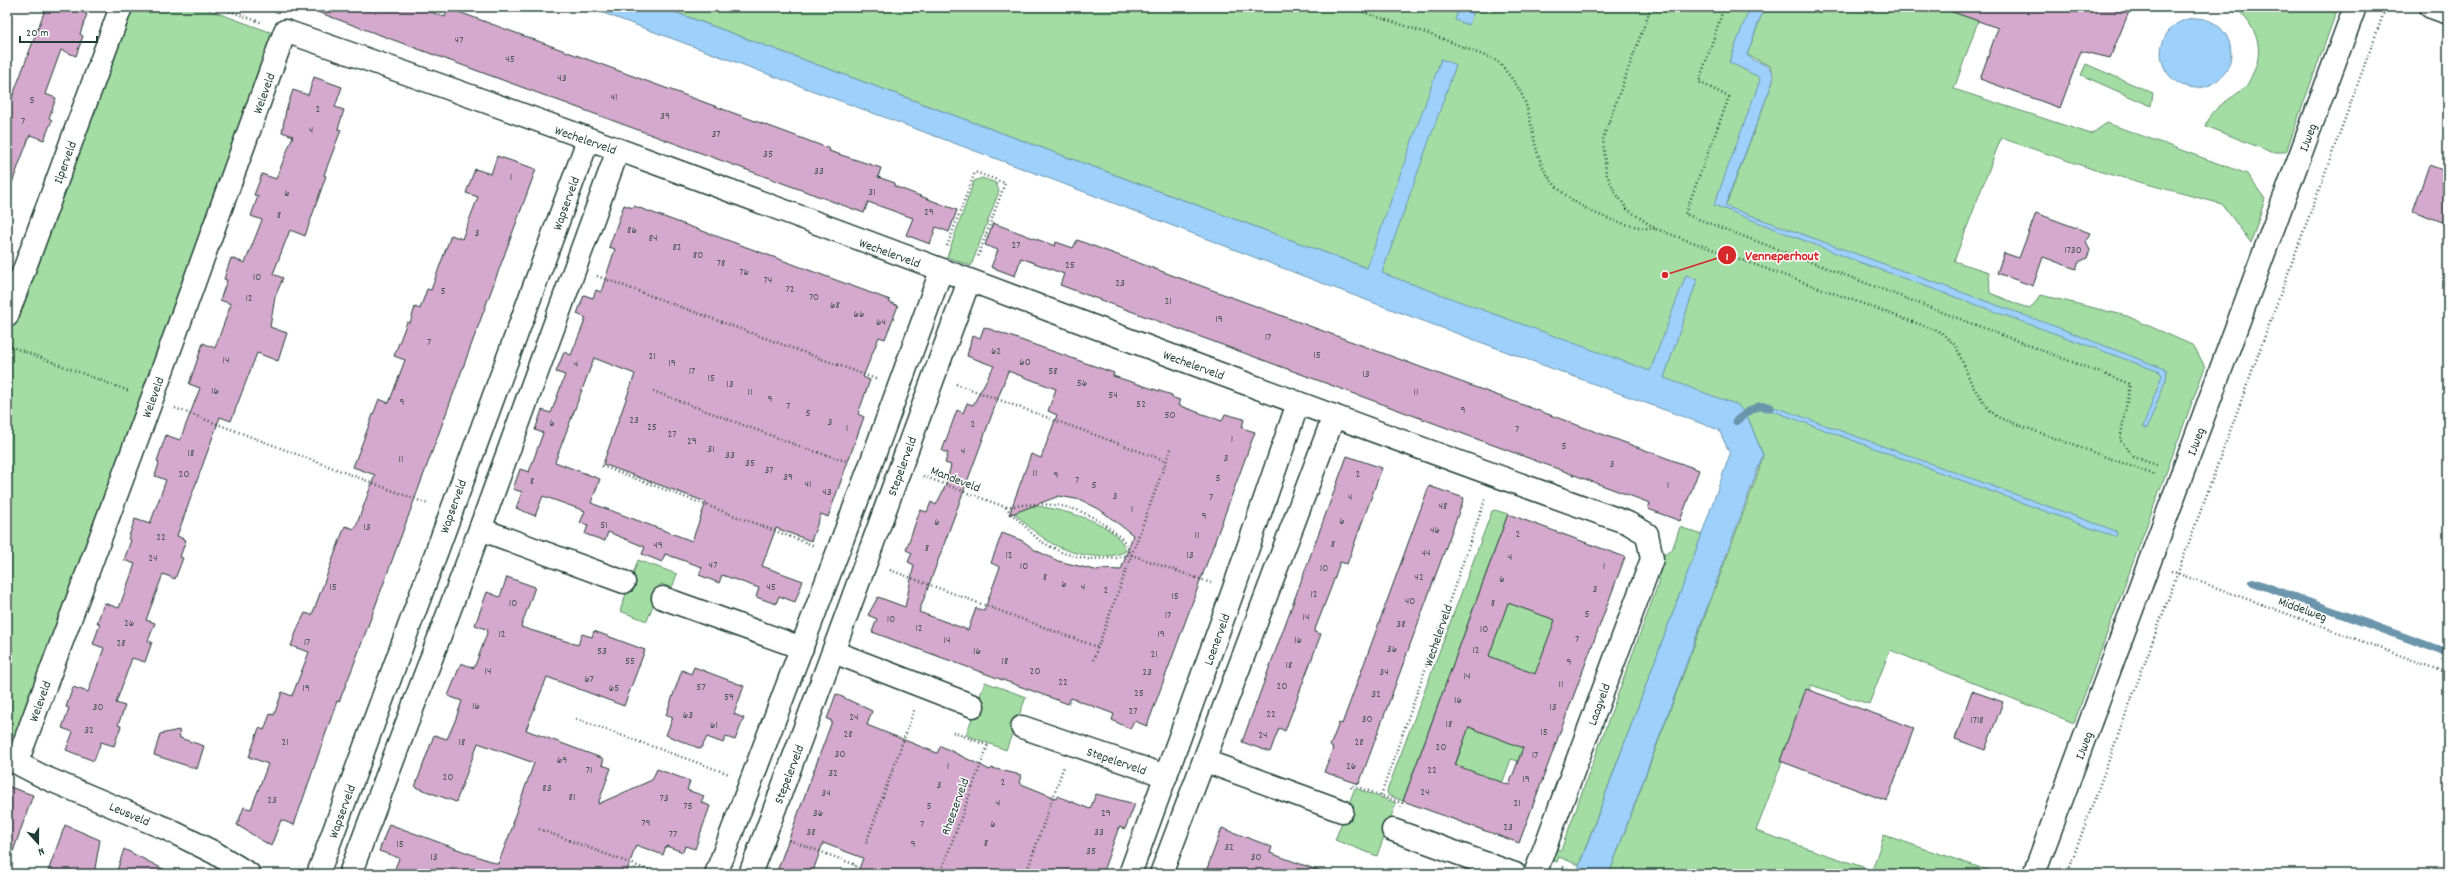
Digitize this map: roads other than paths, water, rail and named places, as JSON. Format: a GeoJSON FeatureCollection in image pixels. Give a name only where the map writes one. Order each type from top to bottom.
{"type":"FeatureCollection","features":[{"type":"Feature","properties":{"kind":"street","name":"Ilperveld"},"geometry":{"type":"LineString","coordinates":[[7,316],[122,7]]}},
{"type":"Feature","properties":{"kind":"street","name":"IJweg"},"geometry":{"type":"LineString","coordinates":[[2034,874],[2355,7]]}},
{"type":"Feature","properties":{"kind":"street"},"geometry":{"type":"LineString","coordinates":[[2431,7],[2448,13]]}},
{"type":"Feature","properties":{"kind":"street","name":"Wechelerveld"},"geometry":{"type":"LineString","coordinates":[[285,32],[588,140],[943,261],[1298,403],[1628,523],[1647,534]]}},
{"type":"Feature","properties":{"kind":"street","name":"Weleveld"},"geometry":{"type":"LineString","coordinates":[[12,760],[152,399],[285,32]]}},
{"type":"Feature","properties":{"kind":"street","name":"Wapserveld"},"geometry":{"type":"LineString","coordinates":[[318,874],[588,140]]}},
{"type":"Feature","properties":{"kind":"street"},"geometry":{"type":"LineString","coordinates":[[350,874],[480,530],[618,150]]}},
{"type":"Feature","properties":{"kind":"street"},"geometry":{"type":"LineString","coordinates":[[716,874],[869,469],[943,261]]}},
{"type":"Feature","properties":{"kind":"street","name":"Stepelerveld"},"geometry":{"type":"LineString","coordinates":[[750,874],[834,652],[972,272]]}},
{"type":"Feature","properties":{"kind":"street","name":"Loenerveld"},"geometry":{"type":"LineString","coordinates":[[1130,874],[1234,591],[1298,403]]}},
{"type":"Feature","properties":{"kind":"street"},"geometry":{"type":"LineString","coordinates":[[1161,874],[1334,416]]}},
{"type":"Feature","properties":{"kind":"street"},"geometry":{"type":"LineString","coordinates":[[480,530],[624,582]]}},
{"type":"Feature","properties":{"kind":"street","name":"Laagveld"},"geometry":{"type":"LineString","coordinates":[[1536,874],[1652,559],[1647,534]]}},
{"type":"Feature","properties":{"kind":"street"},"geometry":{"type":"LineString","coordinates":[[663,598],[802,648]]}},
{"type":"Feature","properties":{"kind":"street"},"geometry":{"type":"LineString","coordinates":[[834,652],[973,706]]}},
{"type":"Feature","properties":{"kind":"street","name":"Stepelerveld"},"geometry":{"type":"LineString","coordinates":[[1022,727],[1166,776]]}},
{"type":"Feature","properties":{"kind":"street","name":"Leusveld"},"geometry":{"type":"LineString","coordinates":[[12,760],[46,778],[167,829],[214,853],[249,874]]}},
{"type":"Feature","properties":{"kind":"street"},"geometry":{"type":"LineString","coordinates":[[1204,761],[1342,811]]}},
{"type":"Feature","properties":{"kind":"street"},"geometry":{"type":"LineString","coordinates":[[1393,830],[1515,874]]}},
{"type":"Feature","properties":{"kind":"water"},"geometry":{"type":"Polygon","coordinates":[[[587,7],[661,7],[1367,268],[1441,59],[1456,65],[1382,273],[1650,371],[1686,275],[1697,280],[1664,378],[1738,405],[1748,418],[1763,455],[1609,874],[1576,874],[1730,454],[1719,430],[1358,297],[1048,178],[587,7]]]}},
{"type":"Feature","properties":{"kind":"water"},"geometry":{"type":"Polygon","coordinates":[[[1459,7],[1475,7],[1469,25],[1455,20],[1459,7]]]}},
{"type":"Feature","properties":{"kind":"water"},"geometry":{"type":"Polygon","coordinates":[[[1750,7],[1764,7],[1747,55],[1771,70],[1773,81],[1725,206],[2054,326],[2167,370],[2166,379],[2147,429],[2143,427],[2162,375],[2160,372],[1851,259],[1714,205],[1760,80],[1759,77],[1729,62],[1750,7]]]}},
{"type":"Feature","properties":{"kind":"water"},"geometry":{"type":"Polygon","coordinates":[[[2189,18],[2203,18],[2216,24],[2225,33],[2229,39],[2231,53],[2229,67],[2221,78],[2210,86],[2203,88],[2189,88],[2182,86],[2171,78],[2163,67],[2161,60],[2161,46],[2163,39],[2171,28],[2182,20],[2189,18]]]}},
{"type":"Feature","properties":{"kind":"water"},"geometry":{"type":"Polygon","coordinates":[[[1760,404],[1781,409],[2116,531],[2117,535],[2115,537],[1773,411],[1764,411],[1760,404]]]}},
{"type":"Feature","properties":{"kind":"waterway"},"geometry":{"type":"LineString","coordinates":[[1736,421],[1748,412],[1760,406],[1770,407]]}},
{"type":"Feature","properties":{"kind":"waterway"},"geometry":{"type":"LineString","coordinates":[[2253,582],[2448,653]]}},
{"type":"Feature","properties":{"kind":"place","name":"Venneperhout"},"geometry":{"type":"Point","coordinates":[1665,275]}}]}
